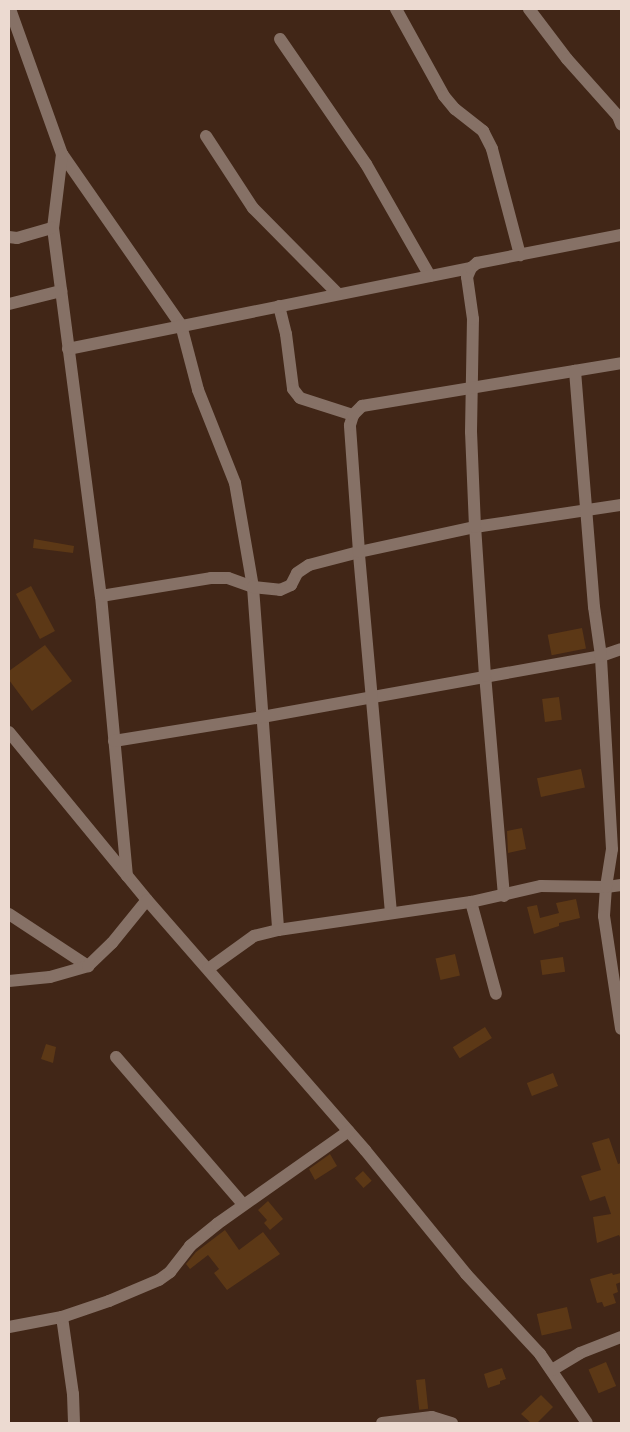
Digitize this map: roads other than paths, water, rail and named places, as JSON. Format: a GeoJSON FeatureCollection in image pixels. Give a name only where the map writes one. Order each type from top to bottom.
{"type":"FeatureCollection","features":[{"type":"Feature","properties":{"kind":"street"},"geometry":{"type":"LineString","coordinates":[[10,9],[62,154],[181,325],[198,390],[236,483],[253,587],[278,930]]}},
{"type":"Feature","properties":{"kind":"street"},"geometry":{"type":"LineString","coordinates":[[396,9],[444,96],[455,109],[483,131],[492,149],[520,255]]}},
{"type":"Feature","properties":{"kind":"street"},"geometry":{"type":"LineString","coordinates":[[529,9],[567,59],[618,116],[621,124]]}},
{"type":"Feature","properties":{"kind":"street"},"geometry":{"type":"LineString","coordinates":[[280,40],[366,164],[430,276]]}},
{"type":"Feature","properties":{"kind":"street"},"geometry":{"type":"LineString","coordinates":[[206,136],[253,208],[338,294]]}},
{"type":"Feature","properties":{"kind":"street"},"geometry":{"type":"LineString","coordinates":[[62,154],[53,228],[101,596],[127,876]]}},
{"type":"Feature","properties":{"kind":"street"},"geometry":{"type":"LineString","coordinates":[[9,237],[17,238],[53,228]]}},
{"type":"Feature","properties":{"kind":"street"},"geometry":{"type":"LineString","coordinates":[[504,896],[485,676],[475,527],[471,432],[473,319],[467,277],[471,268],[477,263],[621,235]]}},
{"type":"Feature","properties":{"kind":"street"},"geometry":{"type":"LineString","coordinates":[[68,349],[471,268]]}},
{"type":"Feature","properties":{"kind":"street"},"geometry":{"type":"LineString","coordinates":[[9,304],[61,291]]}},
{"type":"Feature","properties":{"kind":"street"},"geometry":{"type":"LineString","coordinates":[[279,306],[286,334],[293,388],[300,398],[353,415]]}},
{"type":"Feature","properties":{"kind":"street"},"geometry":{"type":"LineString","coordinates":[[392,913],[359,552],[350,425],[353,415],[362,406],[621,363]]}},
{"type":"Feature","properties":{"kind":"street"},"geometry":{"type":"LineString","coordinates":[[575,371],[594,607],[601,656],[612,849],[606,887],[606,930],[621,1029]]}},
{"type":"Feature","properties":{"kind":"street"},"geometry":{"type":"LineString","coordinates":[[101,596],[211,578],[228,578],[253,587],[280,590],[290,585],[297,573],[309,565],[359,552],[475,527],[621,505]]}},
{"type":"Feature","properties":{"kind":"street"},"geometry":{"type":"LineString","coordinates":[[114,741],[262,717],[601,656],[621,649]]}},
{"type":"Feature","properties":{"kind":"street"},"geometry":{"type":"LineString","coordinates":[[9,732],[147,900],[349,1131],[460,1266],[552,1370],[587,1423]]}},
{"type":"Feature","properties":{"kind":"street"},"geometry":{"type":"LineString","coordinates":[[208,969],[254,936],[278,930],[471,902],[553,885],[606,887],[621,885]]}},
{"type":"Feature","properties":{"kind":"street"},"geometry":{"type":"LineString","coordinates":[[9,981],[50,977],[88,966],[112,943],[147,900]]}},
{"type":"Feature","properties":{"kind":"street"},"geometry":{"type":"LineString","coordinates":[[471,902],[496,994]]}},
{"type":"Feature","properties":{"kind":"street"},"geometry":{"type":"LineString","coordinates":[[9,914],[88,966]]}},
{"type":"Feature","properties":{"kind":"street"},"geometry":{"type":"LineString","coordinates":[[116,1057],[243,1204]]}},
{"type":"Feature","properties":{"kind":"street"},"geometry":{"type":"LineString","coordinates":[[9,1327],[62,1317],[109,1302],[159,1280],[170,1272],[190,1246],[243,1204],[349,1131]]}},
{"type":"Feature","properties":{"kind":"street"},"geometry":{"type":"LineString","coordinates":[[62,1317],[73,1394],[74,1423]]}},
{"type":"Feature","properties":{"kind":"street"},"geometry":{"type":"LineString","coordinates":[[552,1370],[580,1353],[621,1337]]}},
{"type":"Feature","properties":{"kind":"street"},"geometry":{"type":"LineString","coordinates":[[382,1423],[432,1417],[452,1423]]}}]}
